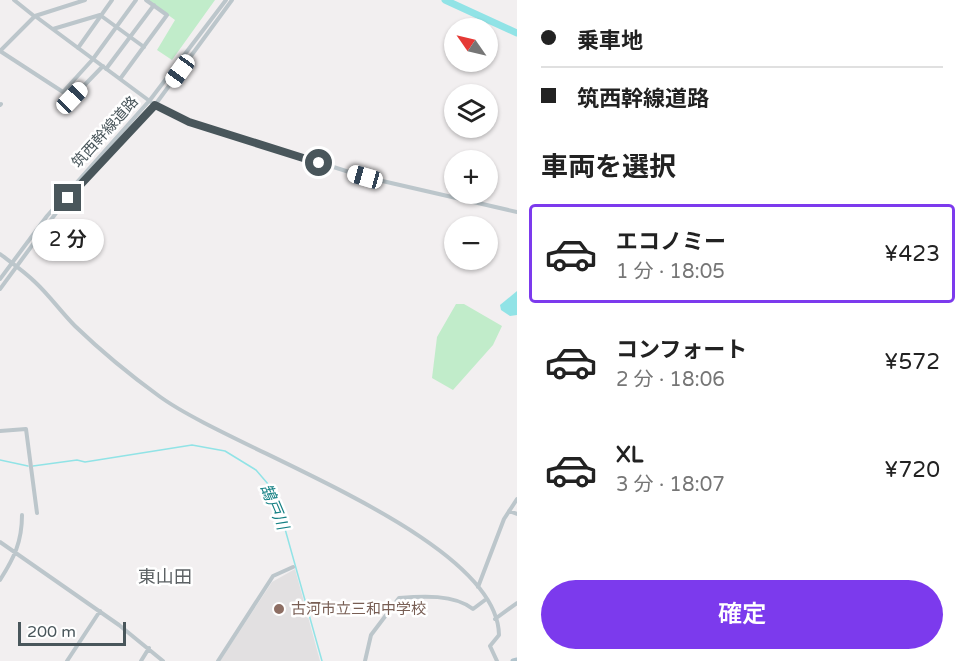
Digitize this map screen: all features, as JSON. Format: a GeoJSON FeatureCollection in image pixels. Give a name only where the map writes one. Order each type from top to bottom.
{"type":"FeatureCollection","features":[{"type":"Feature","properties":{"kind":"street"},"geometry":{"type":"LineString","coordinates":[[14,0],[155,105],[189,122],[342,171],[517,212]]}},
{"type":"Feature","properties":{"kind":"street"},"geometry":{"type":"LineString","coordinates":[[85,0],[35,16],[0,51],[63,92],[93,59],[136,0]]}},
{"type":"Feature","properties":{"kind":"street"},"geometry":{"type":"LineString","coordinates":[[78,48],[112,0]]}},
{"type":"Feature","properties":{"kind":"street"},"geometry":{"type":"LineString","coordinates":[[120,79],[167,15],[146,0]]}},
{"type":"Feature","properties":{"kind":"street","name":"筑西幹線道路"},"geometry":{"type":"LineString","coordinates":[[0,279],[64,195],[150,100],[226,0]]}},
{"type":"Feature","properties":{"kind":"street","name":"筑西幹線道路"},"geometry":{"type":"LineString","coordinates":[[0,289],[59,209],[155,105],[232,0]]}},
{"type":"Feature","properties":{"kind":"street"},"geometry":{"type":"LineString","coordinates":[[72,98],[105,68],[153,5]]}},
{"type":"Feature","properties":{"kind":"street"},"geometry":{"type":"LineString","coordinates":[[52,29],[100,15]]}},
{"type":"Feature","properties":{"kind":"street"},"geometry":{"type":"LineString","coordinates":[[100,15],[144,47]]}},
{"type":"Feature","properties":{"kind":"street"},"geometry":{"type":"LineString","coordinates":[[0,254],[38,285],[85,335],[160,398],[404,525],[461,566],[478,587],[495,619],[499,635],[490,646],[496,661]]}},
{"type":"Feature","properties":{"kind":"street"},"geometry":{"type":"LineString","coordinates":[[0,430],[26,429],[37,513]]}},
{"type":"Feature","properties":{"kind":"street"},"geometry":{"type":"LineString","coordinates":[[478,587],[509,511],[517,499]]}},
{"type":"Feature","properties":{"kind":"street"},"geometry":{"type":"LineString","coordinates":[[509,511],[517,514]]}},
{"type":"Feature","properties":{"kind":"street"},"geometry":{"type":"LineString","coordinates":[[0,580],[16,554],[22,535],[22,514]]}},
{"type":"Feature","properties":{"kind":"street"},"geometry":{"type":"LineString","coordinates":[[0,543],[100,611],[163,661]]}},
{"type":"Feature","properties":{"kind":"street"},"geometry":{"type":"LineString","coordinates":[[218,661],[273,576],[293,567]]}},
{"type":"Feature","properties":{"kind":"street"},"geometry":{"type":"LineString","coordinates":[[365,661],[371,635],[399,597],[447,598],[464,601],[473,609],[486,600]]}},
{"type":"Feature","properties":{"kind":"street"},"geometry":{"type":"LineString","coordinates":[[495,619],[517,603]]}},
{"type":"Feature","properties":{"kind":"street"},"geometry":{"type":"LineString","coordinates":[[69,660],[100,611]]}},
{"type":"Feature","properties":{"kind":"street"},"geometry":{"type":"LineString","coordinates":[[141,661],[149,648]]}},
{"type":"Feature","properties":{"kind":"shaded area","name":"古河市立三和中学校"},"geometry":{"type":"Polygon","coordinates":[[[295,569],[320,661],[220,661],[272,582],[295,569]]]}},
{"type":"Feature","properties":{"kind":"green space"},"geometry":{"type":"Polygon","coordinates":[[[148,0],[215,0],[172,60],[157,50],[175,20],[148,0]]]}},
{"type":"Feature","properties":{"kind":"green space"},"geometry":{"type":"Polygon","coordinates":[[[456,304],[464,304],[502,326],[493,345],[453,390],[432,378],[437,337],[456,304]]]}},
{"type":"Feature","properties":{"kind":"water"},"geometry":{"type":"Polygon","coordinates":[[[517,291],[517,315],[510,316],[501,310],[500,305],[517,291]]]}},
{"type":"Feature","properties":{"kind":"waterway"},"geometry":{"type":"LineString","coordinates":[[445,0],[517,33]]}},
{"type":"Feature","properties":{"kind":"waterway","name":"鵠戸川"},"geometry":{"type":"LineString","coordinates":[[33,466],[77,460],[85,462],[192,445],[225,451],[256,470],[268,484],[280,511],[322,661]]}},
{"type":"Feature","properties":{"kind":"waterway","name":"鵠戸川"},"geometry":{"type":"LineString","coordinates":[[0,460],[28,466]]}},
{"type":"Feature","properties":{"kind":"place","name":"古河市立三和中学校"},"geometry":{"type":"Point","coordinates":[279,609]}},
{"type":"Feature","properties":{"kind":"district","name":"東山田"},"geometry":{"type":"Point","coordinates":[165,577]}},
{"type":"Feature","properties":{"kind":"route"},"geometry":{"type":"LineString","coordinates":[[68,198],[155,105],[189,122],[319,163]]}}]}
